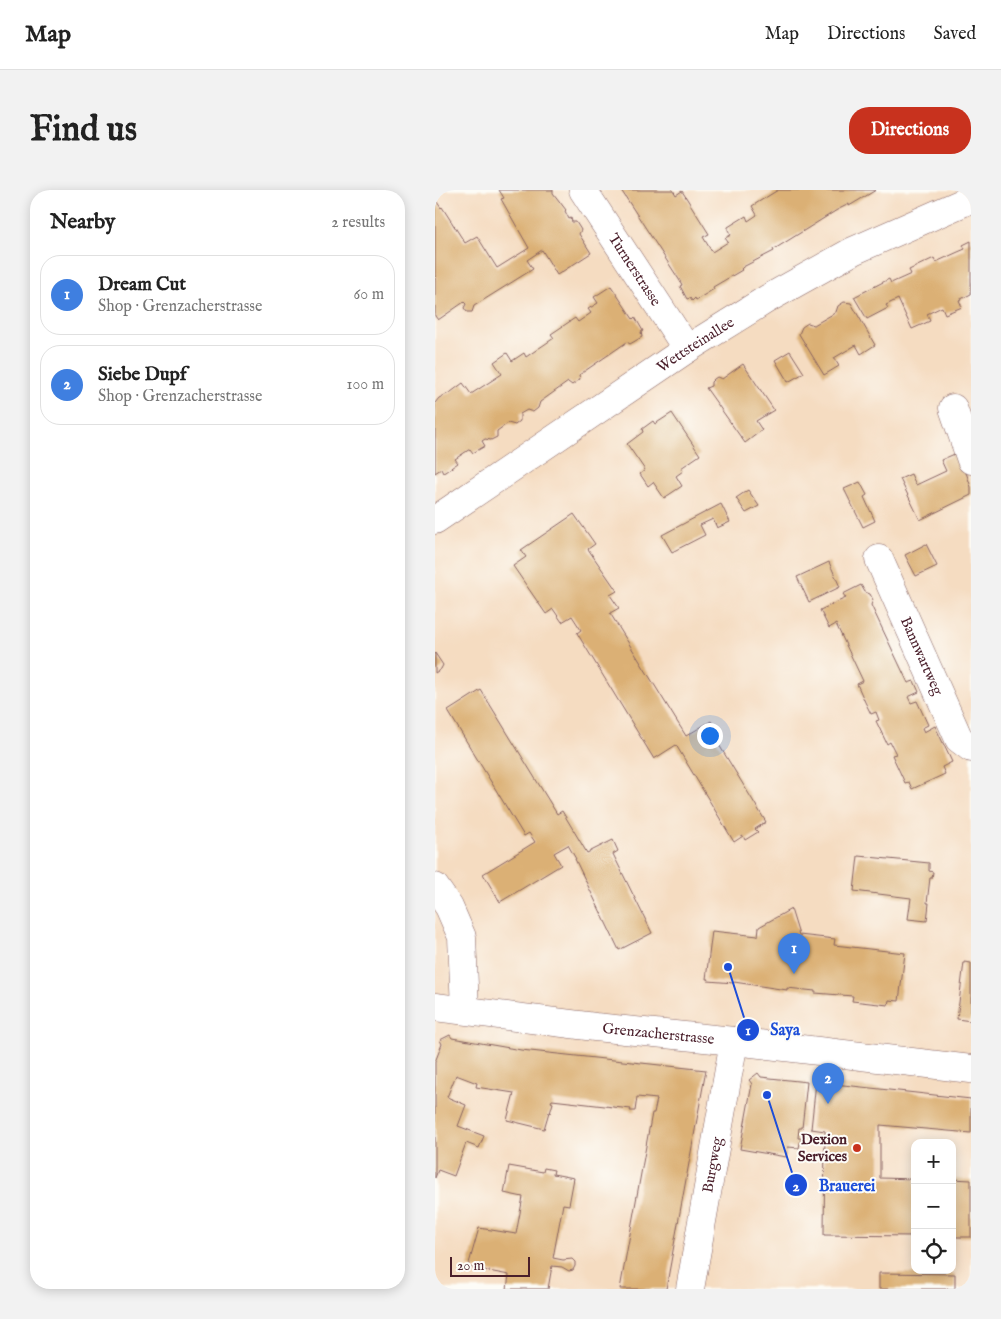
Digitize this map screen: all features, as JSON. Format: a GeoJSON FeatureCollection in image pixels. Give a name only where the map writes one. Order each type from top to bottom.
{"type":"FeatureCollection","features":[{"type":"Feature","properties":{"kind":"street","name":"Turnerstrasse"},"geometry":{"type":"LineString","coordinates":[[583,190],[687,349]]}},
{"type":"Feature","properties":{"kind":"street","name":"Wettsteinallee"},"geometry":{"type":"LineString","coordinates":[[435,520],[687,349],[767,299],[853,251],[971,199]]}},
{"type":"Feature","properties":{"kind":"street"},"geometry":{"type":"LineString","coordinates":[[953,408],[971,460]]}},
{"type":"Feature","properties":{"kind":"street","name":"Bannwartweg"},"geometry":{"type":"LineString","coordinates":[[879,559],[959,739],[971,748]]}},
{"type":"Feature","properties":{"kind":"street"},"geometry":{"type":"LineString","coordinates":[[435,887],[449,907],[462,937],[465,1010]]}},
{"type":"Feature","properties":{"kind":"street","name":"Grenzacherstrasse"},"geometry":{"type":"LineString","coordinates":[[435,1007],[971,1069]]}},
{"type":"Feature","properties":{"kind":"street","name":"Burgweg"},"geometry":{"type":"LineString","coordinates":[[690,1289],[734,1041]]}},
{"type":"Feature","properties":{"kind":"building"},"geometry":{"type":"Polygon","coordinates":[[[499,190],[553,190],[553,193],[566,210],[569,219],[571,218],[572,222],[576,222],[581,230],[579,234],[591,253],[557,275],[542,250],[527,260],[533,269],[474,306],[472,312],[467,312],[464,308],[466,304],[464,302],[438,320],[435,316],[435,279],[437,278],[435,276],[435,199],[465,243],[477,236],[497,268],[529,248],[501,199],[504,198],[499,190]]]}},
{"type":"Feature","properties":{"kind":"building"},"geometry":{"type":"Polygon","coordinates":[[[621,190],[673,190],[676,195],[682,191],[709,234],[703,237],[712,252],[728,242],[725,238],[731,235],[728,227],[746,216],[748,221],[757,215],[752,206],[778,190],[876,190],[849,206],[849,204],[837,210],[773,249],[774,251],[743,267],[742,270],[713,287],[714,289],[692,301],[690,298],[687,299],[680,286],[682,285],[680,281],[621,190]]]}},
{"type":"Feature","properties":{"kind":"building"},"geometry":{"type":"Polygon","coordinates":[[[971,241],[971,294],[959,300],[962,307],[945,314],[942,307],[927,314],[930,321],[912,329],[898,299],[886,305],[888,308],[867,319],[854,297],[889,279],[891,283],[911,274],[909,270],[934,258],[936,262],[965,249],[963,245],[971,241]]]}},
{"type":"Feature","properties":{"kind":"building"},"geometry":{"type":"Polygon","coordinates":[[[611,286],[633,319],[635,317],[643,331],[641,332],[642,337],[630,344],[627,342],[579,375],[580,379],[572,385],[568,382],[540,402],[538,408],[533,412],[527,410],[520,414],[520,421],[515,425],[508,423],[497,431],[497,437],[482,441],[485,446],[473,453],[470,449],[455,459],[458,463],[445,472],[443,473],[441,469],[435,473],[435,403],[439,398],[463,383],[471,394],[502,374],[494,362],[507,353],[512,361],[524,353],[526,357],[554,338],[551,334],[575,318],[578,322],[591,313],[588,309],[598,303],[594,297],[611,286]]]}},
{"type":"Feature","properties":{"kind":"building"},"geometry":{"type":"Polygon","coordinates":[[[844,302],[851,303],[875,345],[861,354],[856,345],[834,358],[839,366],[824,375],[799,334],[802,327],[808,323],[814,325],[833,314],[838,306],[844,302]]]}},
{"type":"Feature","properties":{"kind":"building"},"geometry":{"type":"Polygon","coordinates":[[[790,351],[804,373],[788,382],[775,360],[790,351]]]}},
{"type":"Feature","properties":{"kind":"building"},"geometry":{"type":"Polygon","coordinates":[[[743,364],[774,410],[756,421],[762,430],[745,443],[706,388],[711,386],[711,382],[717,377],[722,379],[743,364]]]}},
{"type":"Feature","properties":{"kind":"building"},"geometry":{"type":"Polygon","coordinates":[[[672,413],[700,455],[681,468],[683,471],[676,476],[682,486],[664,498],[653,482],[648,486],[640,474],[645,470],[627,444],[643,432],[642,429],[653,421],[655,424],[672,413]]]}},
{"type":"Feature","properties":{"kind":"building"},"geometry":{"type":"Polygon","coordinates":[[[959,452],[971,487],[971,495],[920,520],[900,479],[911,474],[916,485],[946,471],[941,460],[959,452]]]}},
{"type":"Feature","properties":{"kind":"building"},"geometry":{"type":"Polygon","coordinates":[[[860,482],[867,495],[864,497],[875,521],[863,527],[844,489],[860,482]]]}},
{"type":"Feature","properties":{"kind":"building"},"geometry":{"type":"Polygon","coordinates":[[[748,490],[759,506],[746,513],[736,498],[748,490]]]}},
{"type":"Feature","properties":{"kind":"building"},"geometry":{"type":"Polygon","coordinates":[[[721,504],[730,522],[717,528],[713,519],[700,525],[705,535],[672,552],[662,535],[721,504]]]}},
{"type":"Feature","properties":{"kind":"building"},"geometry":{"type":"Polygon","coordinates":[[[574,514],[595,544],[588,549],[617,591],[610,595],[619,608],[610,613],[686,736],[711,721],[718,732],[713,735],[766,822],[755,829],[758,832],[745,840],[743,836],[734,842],[676,745],[654,759],[577,633],[581,630],[572,616],[562,622],[553,609],[546,614],[513,566],[526,557],[521,550],[574,514]]]}},
{"type":"Feature","properties":{"kind":"building"},"geometry":{"type":"Polygon","coordinates":[[[926,544],[937,566],[916,576],[905,555],[926,544]]]}},
{"type":"Feature","properties":{"kind":"building"},"geometry":{"type":"Polygon","coordinates":[[[829,562],[840,587],[809,602],[797,577],[829,562]]]}},
{"type":"Feature","properties":{"kind":"building"},"geometry":{"type":"Polygon","coordinates":[[[861,585],[873,600],[871,605],[908,683],[914,681],[919,692],[908,697],[911,703],[917,701],[928,725],[922,728],[924,732],[935,726],[952,762],[942,767],[945,774],[912,789],[909,782],[905,783],[892,755],[896,754],[890,742],[887,744],[876,721],[879,720],[876,712],[871,714],[865,702],[857,684],[863,681],[836,624],[829,628],[820,610],[846,598],[843,594],[861,585]]]}},
{"type":"Feature","properties":{"kind":"building"},"geometry":{"type":"Polygon","coordinates":[[[435,653],[443,665],[435,673],[435,653]]]}},
{"type":"Feature","properties":{"kind":"building"},"geometry":{"type":"Polygon","coordinates":[[[481,690],[557,814],[562,811],[587,853],[613,840],[618,851],[613,854],[652,933],[619,950],[568,845],[554,853],[561,865],[500,902],[483,874],[535,842],[529,833],[524,836],[448,711],[481,690]]]}},
{"type":"Feature","properties":{"kind":"building"},"geometry":{"type":"Polygon","coordinates":[[[858,856],[929,863],[929,871],[933,872],[932,878],[930,878],[927,921],[908,919],[911,898],[854,891],[858,856]]]}},
{"type":"Feature","properties":{"kind":"building"},"geometry":{"type":"Polygon","coordinates":[[[791,909],[799,935],[835,939],[834,945],[905,953],[899,1001],[889,1000],[888,1005],[852,1001],[853,996],[815,993],[815,991],[787,988],[787,990],[734,982],[708,981],[709,979],[706,979],[712,931],[758,936],[759,927],[791,909]]]}},
{"type":"Feature","properties":{"kind":"building"},"geometry":{"type":"Polygon","coordinates":[[[964,962],[971,963],[971,1021],[957,1019],[964,962]]]}},
{"type":"Feature","properties":{"kind":"building"},"geometry":{"type":"Polygon","coordinates":[[[450,1035],[452,1038],[521,1050],[706,1070],[666,1289],[620,1289],[652,1113],[654,1113],[657,1099],[637,1097],[635,1111],[552,1100],[551,1102],[553,1103],[544,1129],[507,1120],[514,1093],[476,1087],[477,1083],[456,1075],[447,1097],[466,1105],[458,1126],[484,1136],[479,1148],[466,1143],[454,1176],[438,1170],[435,1178],[435,1062],[442,1044],[440,1040],[450,1035]]]}},
{"type":"Feature","properties":{"kind":"building"},"geometry":{"type":"Polygon","coordinates":[[[758,1073],[761,1077],[807,1082],[802,1128],[799,1128],[798,1138],[801,1138],[799,1148],[788,1147],[786,1157],[740,1149],[752,1084],[749,1080],[758,1073]]]}},
{"type":"Feature","properties":{"kind":"building"},"geometry":{"type":"Polygon","coordinates":[[[816,1082],[971,1099],[971,1133],[880,1125],[880,1178],[911,1179],[911,1236],[824,1235],[825,1131],[811,1129],[816,1082]]]}},
{"type":"Feature","properties":{"kind":"building"},"geometry":{"type":"Polygon","coordinates":[[[509,1166],[543,1172],[544,1168],[554,1170],[553,1174],[574,1178],[569,1205],[563,1204],[553,1258],[572,1259],[575,1262],[575,1266],[573,1270],[569,1271],[562,1267],[552,1266],[548,1289],[507,1289],[509,1275],[468,1267],[479,1228],[516,1234],[523,1197],[504,1193],[509,1166]]]}},
{"type":"Feature","properties":{"kind":"building"},"geometry":{"type":"Polygon","coordinates":[[[956,1179],[971,1180],[971,1237],[956,1237],[956,1179]]]}},
{"type":"Feature","properties":{"kind":"building"},"geometry":{"type":"Polygon","coordinates":[[[879,1273],[955,1274],[955,1289],[879,1289],[879,1273]]]}},
{"type":"Feature","properties":{"kind":"place","name":"Saya"},"geometry":{"type":"Point","coordinates":[728,967]}},
{"type":"Feature","properties":{"kind":"place","name":"Dream Cut"},"geometry":{"type":"Point","coordinates":[794,974]}},
{"type":"Feature","properties":{"kind":"place","name":"Brauerei"},"geometry":{"type":"Point","coordinates":[767,1095]}},
{"type":"Feature","properties":{"kind":"place","name":"Siebe Dupf"},"geometry":{"type":"Point","coordinates":[828,1104]}},
{"type":"Feature","properties":{"kind":"place","name":"Dexion Services"},"geometry":{"type":"Point","coordinates":[857,1148]}}]}
